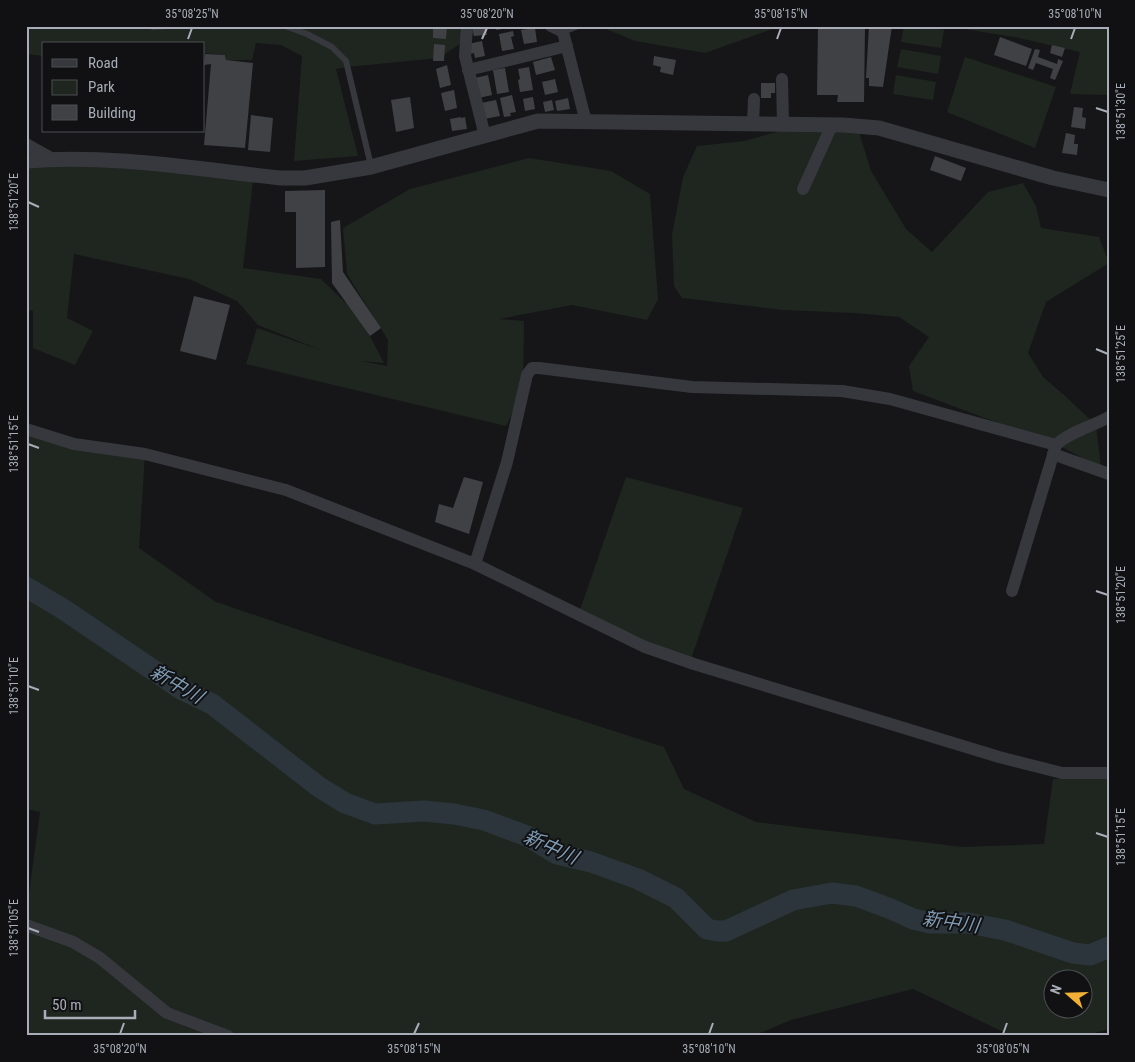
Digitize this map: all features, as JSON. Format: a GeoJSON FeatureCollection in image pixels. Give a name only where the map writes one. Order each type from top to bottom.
{"type":"FeatureCollection","features":[{"type":"Feature","properties":{"kind":"street"},"geometry":{"type":"LineString","coordinates":[[467,26],[465,56],[484,136]]}},
{"type":"Feature","properties":{"kind":"street"},"geometry":{"type":"LineString","coordinates":[[551,26],[563,32],[586,122]]}},
{"type":"Feature","properties":{"kind":"street"},"geometry":{"type":"LineString","coordinates":[[468,70],[566,46]]}},
{"type":"Feature","properties":{"kind":"street"},"geometry":{"type":"LineString","coordinates":[[782,78],[783,124]]}},
{"type":"Feature","properties":{"kind":"street"},"geometry":{"type":"LineString","coordinates":[[753,124],[754,100]]}},
{"type":"Feature","properties":{"kind":"street"},"geometry":{"type":"LineString","coordinates":[[26,161],[53,158],[96,158],[280,178],[305,178],[371,167],[538,121],[832,125],[879,128],[1053,178],[1109,190]]}},
{"type":"Feature","properties":{"kind":"street"},"geometry":{"type":"LineString","coordinates":[[803,189],[832,125]]}},
{"type":"Feature","properties":{"kind":"street"},"geometry":{"type":"LineString","coordinates":[[26,144],[53,158]]}},
{"type":"Feature","properties":{"kind":"street"},"geometry":{"type":"LineString","coordinates":[[475,564],[507,462],[526,375],[532,368],[692,387],[842,391],[890,399],[1054,449],[1109,474]]}},
{"type":"Feature","properties":{"kind":"street"},"geometry":{"type":"LineString","coordinates":[[1012,591],[1054,449],[1062,438],[1096,425],[1109,417]]}},
{"type":"Feature","properties":{"kind":"street"},"geometry":{"type":"LineString","coordinates":[[26,429],[74,444],[145,454],[286,490],[475,564],[645,647],[694,664],[1008,760],[1062,773],[1109,773]]}},
{"type":"Feature","properties":{"kind":"street"},"geometry":{"type":"LineString","coordinates":[[26,925],[73,942],[100,958],[167,1013],[228,1036]]}},
{"type":"Feature","properties":{"kind":"lane"},"geometry":{"type":"LineString","coordinates":[[153,27],[169,26]]}},
{"type":"Feature","properties":{"kind":"lane"},"geometry":{"type":"LineString","coordinates":[[285,26],[332,47],[346,61],[371,167]]}},
{"type":"Feature","properties":{"kind":"lane"},"geometry":{"type":"LineString","coordinates":[[563,32],[578,26]]}},
{"type":"Feature","properties":{"kind":"green space"},"geometry":{"type":"Polygon","coordinates":[[[26,26],[487,26],[439,58],[336,69],[358,156],[294,161],[302,56],[281,45],[256,43],[252,60],[226,60],[226,55],[205,53],[205,42],[42,42],[42,56],[26,54],[26,26]]]}},
{"type":"Feature","properties":{"kind":"green space"},"geometry":{"type":"Polygon","coordinates":[[[599,26],[781,26],[705,53],[635,41],[599,26]]]}},
{"type":"Feature","properties":{"kind":"green space"},"geometry":{"type":"Polygon","coordinates":[[[904,26],[922,26],[944,30],[941,48],[901,42],[904,26]]]}},
{"type":"Feature","properties":{"kind":"green space"},"geometry":{"type":"Polygon","coordinates":[[[946,26],[1109,26],[1109,95],[1070,94],[1080,52],[1019,38],[946,26]]]}},
{"type":"Feature","properties":{"kind":"green space"},"geometry":{"type":"Polygon","coordinates":[[[901,49],[941,56],[938,74],[897,67],[901,49]]]}},
{"type":"Feature","properties":{"kind":"green space"},"geometry":{"type":"Polygon","coordinates":[[[965,57],[1056,87],[1035,148],[947,112],[965,57]]]}},
{"type":"Feature","properties":{"kind":"green space"},"geometry":{"type":"Polygon","coordinates":[[[896,75],[936,82],[933,100],[893,94],[896,75]]]}},
{"type":"Feature","properties":{"kind":"green space"},"geometry":{"type":"Polygon","coordinates":[[[805,124],[859,132],[871,171],[906,229],[932,252],[988,192],[1023,183],[1036,206],[1041,228],[1099,237],[1109,263],[1046,302],[1028,353],[1043,377],[1096,425],[1101,468],[1062,447],[913,391],[909,366],[929,337],[899,317],[783,310],[682,298],[674,286],[672,235],[683,177],[697,146],[744,141],[805,124]]]}},
{"type":"Feature","properties":{"kind":"green space"},"geometry":{"type":"Polygon","coordinates":[[[26,147],[34,151],[253,181],[243,268],[321,279],[360,317],[384,363],[361,361],[387,366],[388,340],[347,274],[343,228],[410,189],[529,158],[611,171],[650,194],[658,299],[647,320],[572,305],[499,319],[524,321],[523,393],[506,426],[246,364],[257,328],[321,350],[258,325],[237,301],[189,279],[74,254],[67,318],[93,331],[75,365],[33,348],[33,311],[26,310],[26,147]]]}},
{"type":"Feature","properties":{"kind":"green space"},"geometry":{"type":"Polygon","coordinates":[[[26,428],[145,454],[139,548],[216,602],[353,648],[664,747],[684,789],[756,822],[963,847],[1044,844],[1053,779],[1109,779],[1109,1029],[1084,1036],[1012,1036],[913,989],[791,1020],[753,1036],[26,1036],[26,916],[40,812],[26,809],[26,428]]]}},
{"type":"Feature","properties":{"kind":"green space"},"geometry":{"type":"Polygon","coordinates":[[[626,477],[743,508],[691,659],[639,644],[580,610],[626,477]]]}},
{"type":"Feature","properties":{"kind":"building"},"geometry":{"type":"Polygon","coordinates":[[[433,26],[447,26],[446,39],[433,38],[433,26]]]}},
{"type":"Feature","properties":{"kind":"building"},"geometry":{"type":"Polygon","coordinates":[[[472,26],[486,26],[487,35],[474,36],[472,26]]]}},
{"type":"Feature","properties":{"kind":"building"},"geometry":{"type":"Polygon","coordinates":[[[496,26],[515,26],[515,27],[496,30],[496,26]]]}},
{"type":"Feature","properties":{"kind":"building"},"geometry":{"type":"Polygon","coordinates":[[[818,26],[865,26],[864,102],[837,102],[838,95],[817,95],[818,26]]]}},
{"type":"Feature","properties":{"kind":"building"},"geometry":{"type":"Polygon","coordinates":[[[869,26],[892,26],[883,87],[869,86],[869,78],[866,78],[869,26]]]}},
{"type":"Feature","properties":{"kind":"building"},"geometry":{"type":"Polygon","coordinates":[[[535,28],[537,42],[524,44],[521,30],[535,28]]]}},
{"type":"Feature","properties":{"kind":"building"},"geometry":{"type":"Polygon","coordinates":[[[513,31],[514,36],[511,37],[514,49],[502,51],[499,34],[513,31]]]}},
{"type":"Feature","properties":{"kind":"building"},"geometry":{"type":"Polygon","coordinates":[[[1000,37],[1032,49],[1026,66],[994,55],[1000,37]]]}},
{"type":"Feature","properties":{"kind":"building"},"geometry":{"type":"Polygon","coordinates":[[[482,41],[485,56],[475,58],[474,53],[470,54],[468,44],[482,41]]]}},
{"type":"Feature","properties":{"kind":"building"},"geometry":{"type":"Polygon","coordinates":[[[434,44],[445,45],[444,61],[433,61],[434,44]]]}},
{"type":"Feature","properties":{"kind":"building"},"geometry":{"type":"Polygon","coordinates":[[[1052,45],[1065,48],[1062,57],[1050,53],[1052,45]]]}},
{"type":"Feature","properties":{"kind":"building"},"geometry":{"type":"Polygon","coordinates":[[[1035,49],[1040,50],[1038,57],[1057,64],[1058,59],[1063,61],[1055,80],[1050,78],[1053,69],[1036,63],[1033,70],[1028,68],[1035,49]]]}},
{"type":"Feature","properties":{"kind":"building"},"geometry":{"type":"Polygon","coordinates":[[[205,54],[225,55],[226,60],[253,63],[245,148],[204,145],[211,64],[205,65],[205,54]]]}},
{"type":"Feature","properties":{"kind":"building"},"geometry":{"type":"Polygon","coordinates":[[[654,56],[676,60],[673,75],[660,72],[661,67],[653,65],[654,56]]]}},
{"type":"Feature","properties":{"kind":"building"},"geometry":{"type":"Polygon","coordinates":[[[551,57],[555,70],[536,75],[533,62],[551,57]]]}},
{"type":"Feature","properties":{"kind":"building"},"geometry":{"type":"Polygon","coordinates":[[[447,65],[451,85],[440,88],[436,69],[447,65]]]}},
{"type":"Feature","properties":{"kind":"building"},"geometry":{"type":"Polygon","coordinates":[[[529,67],[533,90],[520,92],[518,69],[529,67]]]}},
{"type":"Feature","properties":{"kind":"building"},"geometry":{"type":"Polygon","coordinates":[[[505,68],[509,92],[497,94],[493,70],[505,68]]]}},
{"type":"Feature","properties":{"kind":"building"},"geometry":{"type":"Polygon","coordinates":[[[488,75],[492,95],[479,98],[475,78],[488,75]]]}},
{"type":"Feature","properties":{"kind":"building"},"geometry":{"type":"Polygon","coordinates":[[[555,79],[558,92],[545,95],[542,82],[555,79]]]}},
{"type":"Feature","properties":{"kind":"building"},"geometry":{"type":"Polygon","coordinates":[[[761,83],[775,83],[775,93],[771,93],[771,98],[761,98],[761,83]]]}},
{"type":"Feature","properties":{"kind":"building"},"geometry":{"type":"Polygon","coordinates":[[[454,90],[457,108],[445,111],[441,93],[454,90]]]}},
{"type":"Feature","properties":{"kind":"building"},"geometry":{"type":"Polygon","coordinates":[[[512,95],[516,112],[510,113],[511,116],[504,117],[500,98],[512,95]]]}},
{"type":"Feature","properties":{"kind":"building"},"geometry":{"type":"Polygon","coordinates":[[[410,97],[414,128],[396,132],[391,100],[410,97]]]}},
{"type":"Feature","properties":{"kind":"building"},"geometry":{"type":"Polygon","coordinates":[[[533,97],[535,109],[525,111],[523,99],[533,97]]]}},
{"type":"Feature","properties":{"kind":"building"},"geometry":{"type":"Polygon","coordinates":[[[568,98],[570,109],[557,111],[555,101],[568,98]]]}},
{"type":"Feature","properties":{"kind":"building"},"geometry":{"type":"Polygon","coordinates":[[[496,100],[500,116],[484,119],[481,103],[496,100]]]}},
{"type":"Feature","properties":{"kind":"building"},"geometry":{"type":"Polygon","coordinates":[[[552,100],[554,110],[545,112],[543,102],[552,100]]]}},
{"type":"Feature","properties":{"kind":"building"},"geometry":{"type":"Polygon","coordinates":[[[1074,107],[1083,108],[1082,117],[1086,118],[1085,129],[1071,127],[1074,107]]]}},
{"type":"Feature","properties":{"kind":"building"},"geometry":{"type":"Polygon","coordinates":[[[251,115],[273,118],[270,152],[248,150],[251,115]]]}},
{"type":"Feature","properties":{"kind":"building"},"geometry":{"type":"Polygon","coordinates":[[[465,117],[467,129],[452,131],[450,119],[465,117]]]}},
{"type":"Feature","properties":{"kind":"building"},"geometry":{"type":"Polygon","coordinates":[[[1066,133],[1075,135],[1074,144],[1078,144],[1077,155],[1062,153],[1066,133]]]}},
{"type":"Feature","properties":{"kind":"building"},"geometry":{"type":"Polygon","coordinates":[[[935,156],[966,168],[961,181],[930,170],[935,156]]]}},
{"type":"Feature","properties":{"kind":"building"},"geometry":{"type":"Polygon","coordinates":[[[325,190],[325,267],[296,268],[296,212],[285,212],[285,191],[325,190]]]}},
{"type":"Feature","properties":{"kind":"building"},"geometry":{"type":"Polygon","coordinates":[[[340,220],[343,272],[381,328],[370,336],[332,283],[331,222],[340,220]]]}},
{"type":"Feature","properties":{"kind":"building"},"geometry":{"type":"Polygon","coordinates":[[[194,296],[230,305],[216,360],[180,351],[194,296]]]}},
{"type":"Feature","properties":{"kind":"building"},"geometry":{"type":"Polygon","coordinates":[[[464,477],[483,482],[469,534],[435,522],[439,504],[453,508],[464,477]]]}},
{"type":"Feature","properties":{"kind":"waterway","name":"新中川"},"geometry":{"type":"LineString","coordinates":[[26,587],[63,609],[181,689],[212,704],[319,787],[345,803],[375,814],[424,811],[484,820],[527,836],[557,854],[591,862],[638,879],[676,898],[707,929],[726,931],[793,900],[832,893],[856,896],[913,919],[930,923],[968,923],[1005,930],[1073,953],[1090,955],[1109,947]]}}]}
